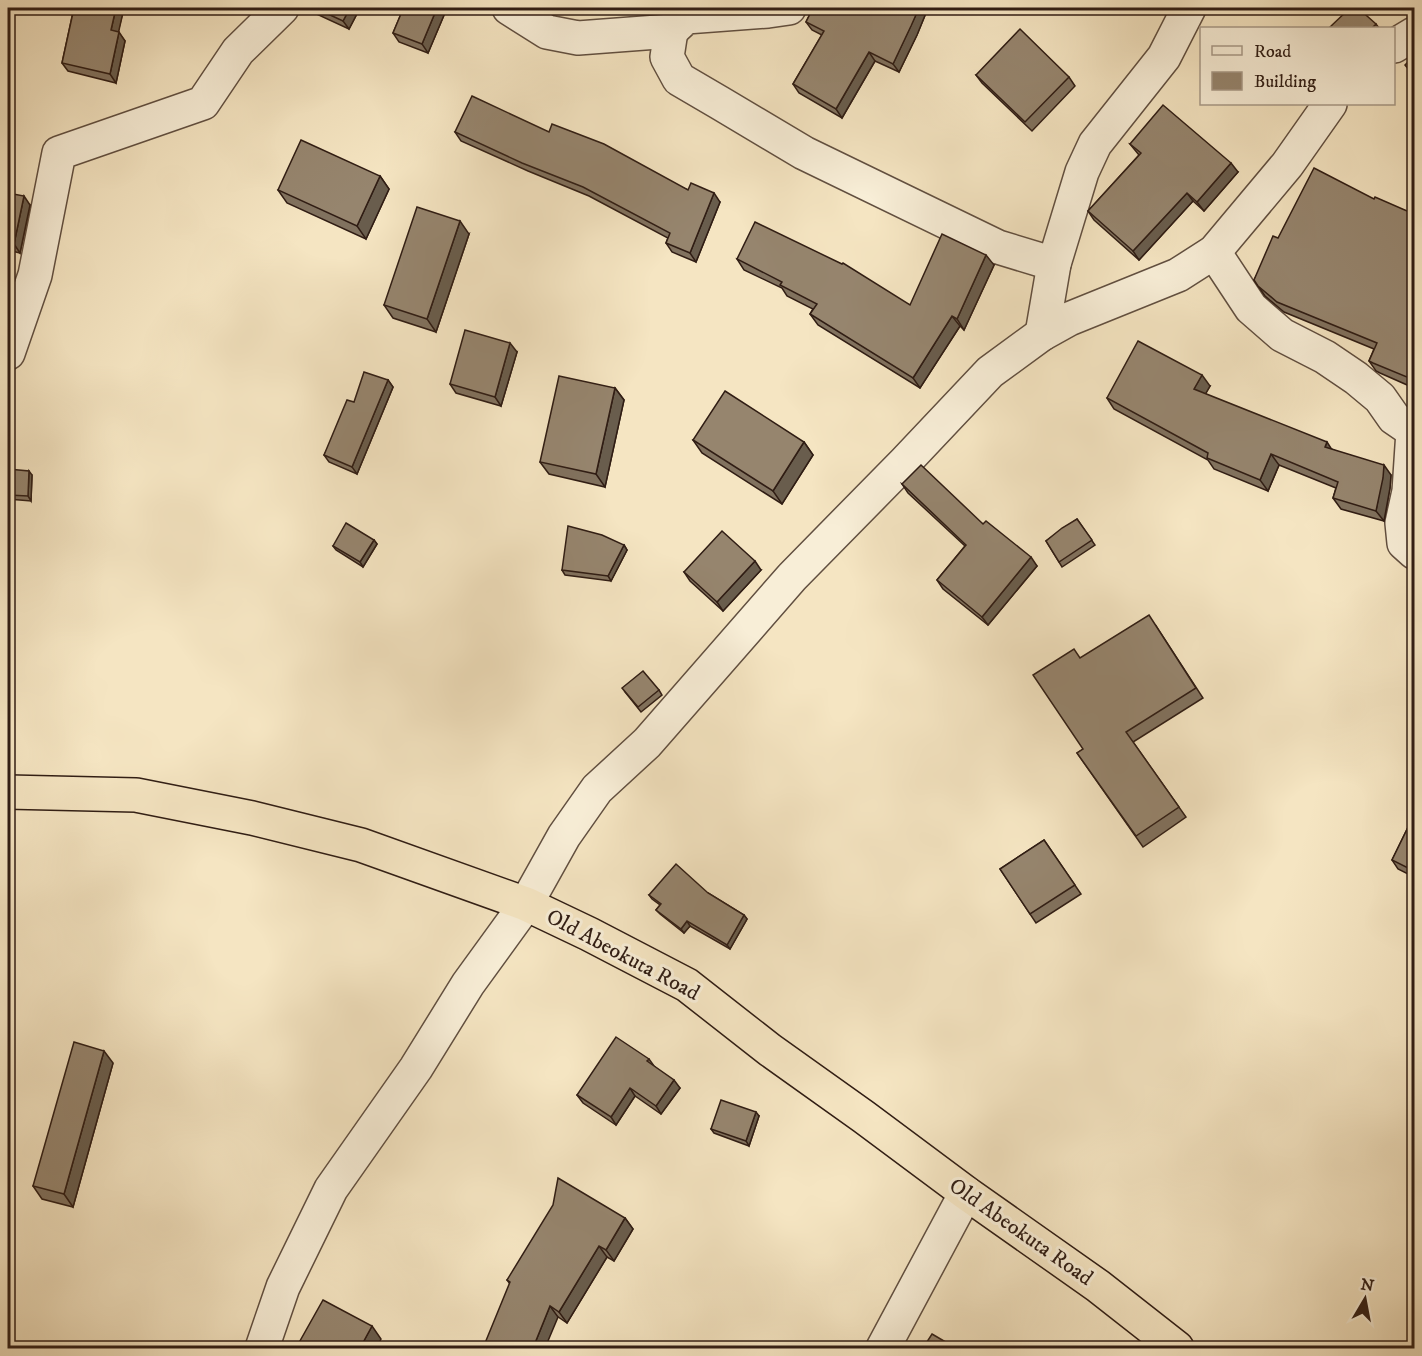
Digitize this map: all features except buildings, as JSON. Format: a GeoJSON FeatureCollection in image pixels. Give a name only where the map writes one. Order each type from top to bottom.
{"type":"FeatureCollection","features":[{"type":"Feature","properties":{"kind":"highway","name":"Old Abeokuta Road"},"geometry":{"type":"LineString","coordinates":[[8,792],[136,795],[252,818],[361,845],[526,904],[687,985],[770,1050],[1098,1286],[1176,1348]]}},
{"type":"Feature","properties":{"kind":"street"},"geometry":{"type":"LineString","coordinates":[[8,353],[35,275],[59,153],[203,103],[238,51],[282,8]]}},
{"type":"Feature","properties":{"kind":"street"},"geometry":{"type":"LineString","coordinates":[[508,8],[547,32],[579,38],[671,30],[686,17],[789,8]]}},
{"type":"Feature","properties":{"kind":"street"},"geometry":{"type":"LineString","coordinates":[[1042,334],[1054,264],[1082,172],[1095,144],[1164,57],[1189,8]]}},
{"type":"Feature","properties":{"kind":"street"},"geometry":{"type":"LineString","coordinates":[[671,30],[667,57],[679,80],[804,153],[998,248],[1054,264]]}},
{"type":"Feature","properties":{"kind":"street"},"geometry":{"type":"LineString","coordinates":[[1395,45],[1414,34]]}},
{"type":"Feature","properties":{"kind":"street"},"geometry":{"type":"LineString","coordinates":[[262,1348],[283,1287],[331,1189],[416,1068],[468,984],[526,904],[564,836],[597,789],[647,743],[792,577],[990,372],[1042,334],[1069,319],[1178,275],[1214,252],[1287,165],[1329,105]]}},
{"type":"Feature","properties":{"kind":"street"},"geometry":{"type":"LineString","coordinates":[[1214,252],[1251,308],[1282,334],[1325,357],[1356,378],[1380,398],[1394,418],[1413,431],[1409,491],[1402,523],[1404,543],[1414,552]]}},
{"type":"Feature","properties":{"kind":"street"},"geometry":{"type":"LineString","coordinates":[[883,1348],[966,1193]]}}]}
